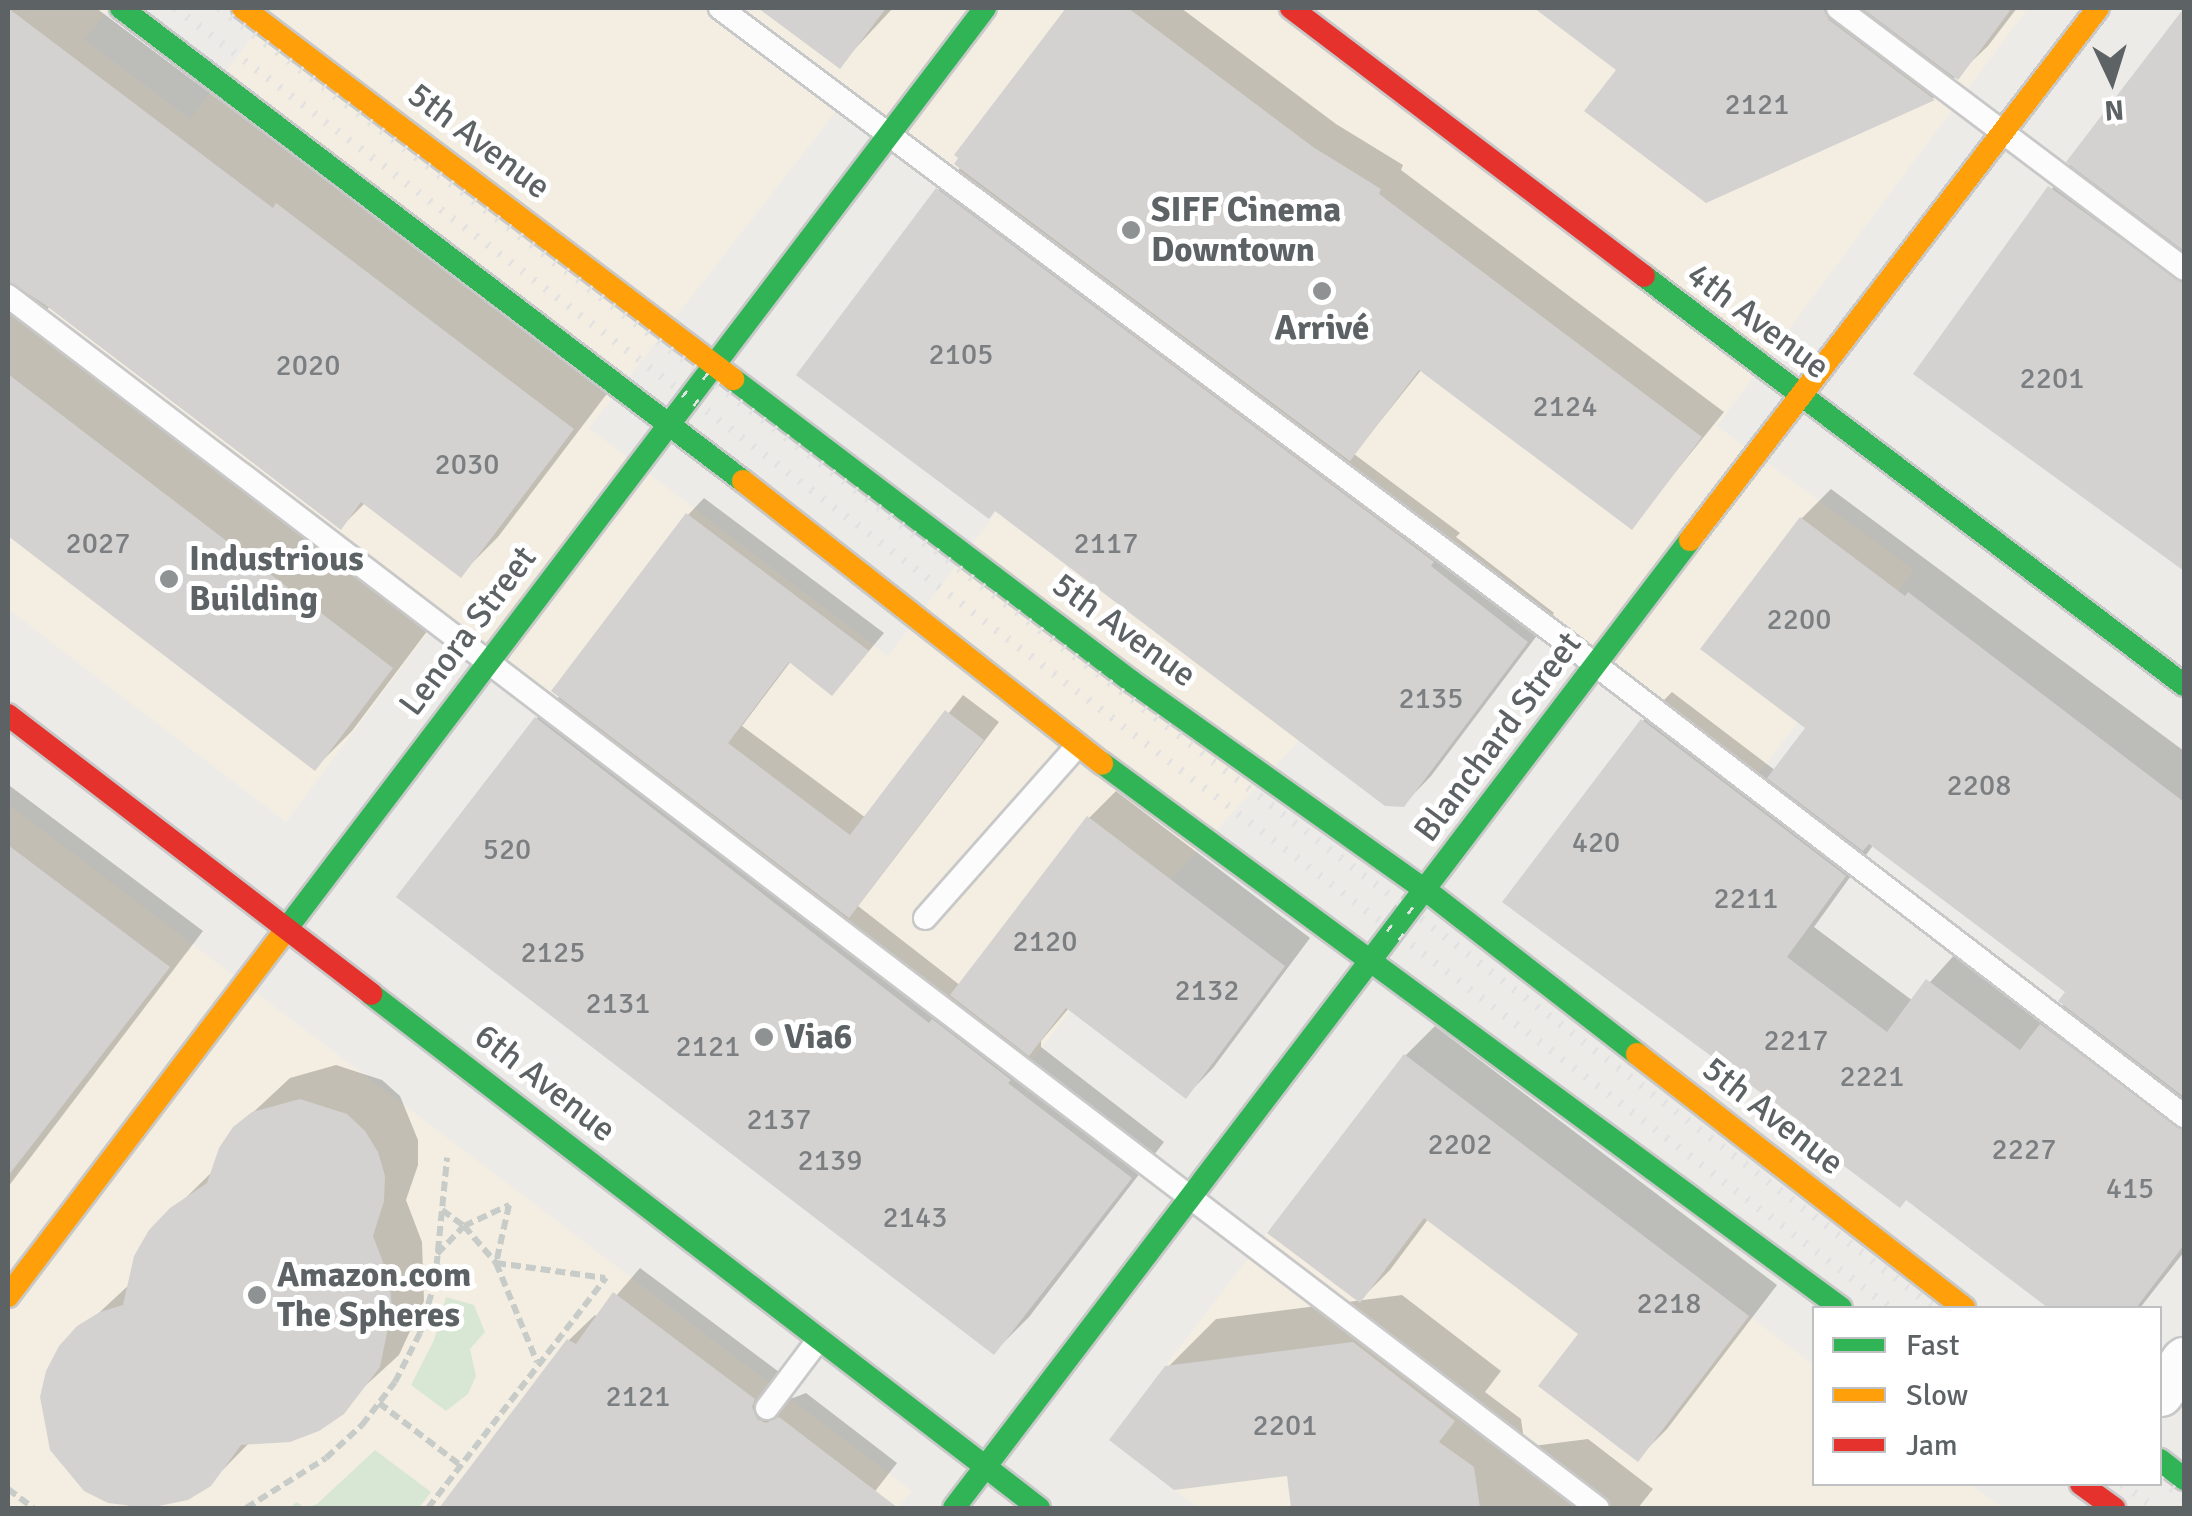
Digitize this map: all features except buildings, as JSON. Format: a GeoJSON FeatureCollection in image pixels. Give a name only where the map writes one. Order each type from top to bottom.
{"type":"FeatureCollection","features":[{"type":"Feature","properties":{"kind":"main road"},"geometry":{"type":"LineString","coordinates":[[121,8],[670,423],[1078,745],[1838,1306]]}},
{"type":"Feature","properties":{"kind":"main road","name":"5th Avenue"},"geometry":{"type":"LineString","coordinates":[[242,8],[1131,681],[1427,891],[1961,1306]]}},
{"type":"Feature","properties":{"kind":"main road","name":"Lenora Street"},"geometry":{"type":"LineString","coordinates":[[8,1296],[985,8]]}},
{"type":"Feature","properties":{"kind":"main road","name":"4th Avenue"},"geometry":{"type":"LineString","coordinates":[[1291,8],[2184,686]]}},
{"type":"Feature","properties":{"kind":"main road","name":"Blanchard Street"},"geometry":{"type":"LineString","coordinates":[[954,1508],[2098,8]]}},
{"type":"Feature","properties":{"kind":"main road","name":"6th Avenue"},"geometry":{"type":"LineString","coordinates":[[8,716],[1040,1508]]}},
{"type":"Feature","properties":{"kind":"main road"},"geometry":{"type":"LineString","coordinates":[[2162,1462],[2184,1479]]}},
{"type":"Feature","properties":{"kind":"main road"},"geometry":{"type":"LineString","coordinates":[[2072,1508],[2085,1486]]}},
{"type":"Feature","properties":{"kind":"main road"},"geometry":{"type":"LineString","coordinates":[[2087,1486],[2114,1508]]}},
{"type":"Feature","properties":{"kind":"street"},"geometry":{"type":"LineString","coordinates":[[2162,1390],[2184,1360]]}},
{"type":"Feature","properties":{"kind":"lane"},"geometry":{"type":"LineString","coordinates":[[720,8],[1596,665],[2184,1116]]}},
{"type":"Feature","properties":{"kind":"lane"},"geometry":{"type":"LineString","coordinates":[[1838,8],[2184,270]]}},
{"type":"Feature","properties":{"kind":"lane"},"geometry":{"type":"LineString","coordinates":[[8,296],[1190,1202],[1598,1508]]}},
{"type":"Feature","properties":{"kind":"lane"},"geometry":{"type":"LineString","coordinates":[[925,918],[1078,745]]}},
{"type":"Feature","properties":{"kind":"lane"},"geometry":{"type":"LineString","coordinates":[[767,1408],[819,1340]]}},
{"type":"Feature","properties":{"kind":"path"},"geometry":{"type":"LineString","coordinates":[[246,1508],[326,1458],[395,1382],[420,1333],[435,1281],[447,1158]]}},
{"type":"Feature","properties":{"kind":"path"},"geometry":{"type":"LineString","coordinates":[[437,1254],[464,1226],[509,1205],[496,1263]]}},
{"type":"Feature","properties":{"kind":"path"},"geometry":{"type":"LineString","coordinates":[[442,1210],[464,1226],[496,1263],[538,1364]]}},
{"type":"Feature","properties":{"kind":"path"},"geometry":{"type":"LineString","coordinates":[[428,1508],[606,1278],[496,1263]]}},
{"type":"Feature","properties":{"kind":"path"},"geometry":{"type":"LineString","coordinates":[[379,1403],[460,1465]]}},
{"type":"Feature","properties":{"kind":"path"},"geometry":{"type":"LineString","coordinates":[[490,1426],[498,1431]]}},
{"type":"Feature","properties":{"kind":"path"},"geometry":{"type":"LineString","coordinates":[[8,1489],[33,1508]]}},
{"type":"Feature","properties":{"kind":"shaded area"},"geometry":{"type":"Polygon","coordinates":[[[8,8],[109,8],[85,40],[190,119],[274,8],[2028,8],[1717,426],[1914,570],[1757,776],[852,91],[589,428],[888,656],[1135,328],[1439,556],[1295,745],[1173,877],[1027,1067],[441,615],[286,822],[8,609],[8,8]]]}},
{"type":"Feature","properties":{"kind":"shaded area"},"geometry":{"type":"Polygon","coordinates":[[[8,804],[912,1491],[898,1508],[8,1508],[8,804]]]}},
{"type":"Feature","properties":{"kind":"shaded area"},"geometry":{"type":"Polygon","coordinates":[[[1404,1054],[1812,1363],[1812,1486],[1973,1486],[2002,1507],[1198,1508],[1109,1440],[1404,1054]]]}},
{"type":"Feature","properties":{"kind":"green space"},"geometry":{"type":"Polygon","coordinates":[[[446,1297],[474,1305],[485,1332],[470,1349],[476,1376],[468,1394],[446,1411],[411,1385],[434,1340],[446,1297]]]}},
{"type":"Feature","properties":{"kind":"green space"},"geometry":{"type":"Polygon","coordinates":[[[375,1450],[431,1492],[419,1508],[305,1508],[317,1504],[375,1450]]]}},
{"type":"Feature","properties":{"kind":"railway"},"geometry":{"type":"LineString","coordinates":[[175,8],[1888,1306]]}},
{"type":"Feature","properties":{"kind":"railway"},"geometry":{"type":"LineString","coordinates":[[219,8],[1932,1306]]}},
{"type":"Feature","properties":{"kind":"railway"},"geometry":{"type":"LineString","coordinates":[[2162,1481],[2184,1498]]}},
{"type":"Feature","properties":{"kind":"railway"},"geometry":{"type":"LineString","coordinates":[[2125,1486],[2155,1508]]}},
{"type":"Feature","properties":{"kind":"traffic: fast"},"geometry":{"type":"LineString","coordinates":[[121,8],[743,481]]}},
{"type":"Feature","properties":{"kind":"traffic: fast"},"geometry":{"type":"LineString","coordinates":[[284,932],[985,8]]}},
{"type":"Feature","properties":{"kind":"traffic: fast"},"geometry":{"type":"LineString","coordinates":[[1644,276],[2184,685]]}},
{"type":"Feature","properties":{"kind":"traffic: fast"},"geometry":{"type":"LineString","coordinates":[[733,379],[1131,681],[1427,891],[1637,1054]]}},
{"type":"Feature","properties":{"kind":"traffic: fast"},"geometry":{"type":"LineString","coordinates":[[954,1508],[1690,540]]}},
{"type":"Feature","properties":{"kind":"traffic: fast"},"geometry":{"type":"LineString","coordinates":[[1102,763],[1838,1306]]}},
{"type":"Feature","properties":{"kind":"traffic: fast"},"geometry":{"type":"LineString","coordinates":[[371,994],[1039,1508]]}},
{"type":"Feature","properties":{"kind":"traffic: fast"},"geometry":{"type":"LineString","coordinates":[[2162,1462],[2184,1479]]}},
{"type":"Feature","properties":{"kind":"traffic: slow"},"geometry":{"type":"LineString","coordinates":[[243,8],[733,379]]}},
{"type":"Feature","properties":{"kind":"traffic: slow"},"geometry":{"type":"LineString","coordinates":[[1690,540],[2098,8]]}},
{"type":"Feature","properties":{"kind":"traffic: slow"},"geometry":{"type":"LineString","coordinates":[[743,481],[1102,763]]}},
{"type":"Feature","properties":{"kind":"traffic: slow"},"geometry":{"type":"LineString","coordinates":[[8,1296],[284,932]]}},
{"type":"Feature","properties":{"kind":"traffic: slow"},"geometry":{"type":"LineString","coordinates":[[1637,1054],[1961,1306]]}},
{"type":"Feature","properties":{"kind":"traffic: jam"},"geometry":{"type":"LineString","coordinates":[[1291,8],[1644,276]]}},
{"type":"Feature","properties":{"kind":"traffic: jam"},"geometry":{"type":"LineString","coordinates":[[8,715],[371,994]]}},
{"type":"Feature","properties":{"kind":"traffic: jam"},"geometry":{"type":"LineString","coordinates":[[2084,1486],[2114,1508]]}},
{"type":"Feature","properties":{"kind":"place","name":"SIFF Cinema Downtown"},"geometry":{"type":"Point","coordinates":[1131,230]}},
{"type":"Feature","properties":{"kind":"place","name":"Arrivé"},"geometry":{"type":"Point","coordinates":[1322,291]}},
{"type":"Feature","properties":{"kind":"place","name":"Industrious Building"},"geometry":{"type":"Point","coordinates":[169,579]}},
{"type":"Feature","properties":{"kind":"place","name":"Via6"},"geometry":{"type":"Point","coordinates":[764,1037]}},
{"type":"Feature","properties":{"kind":"place","name":"Amazon.com The Spheres"},"geometry":{"type":"Point","coordinates":[257,1295]}}]}
